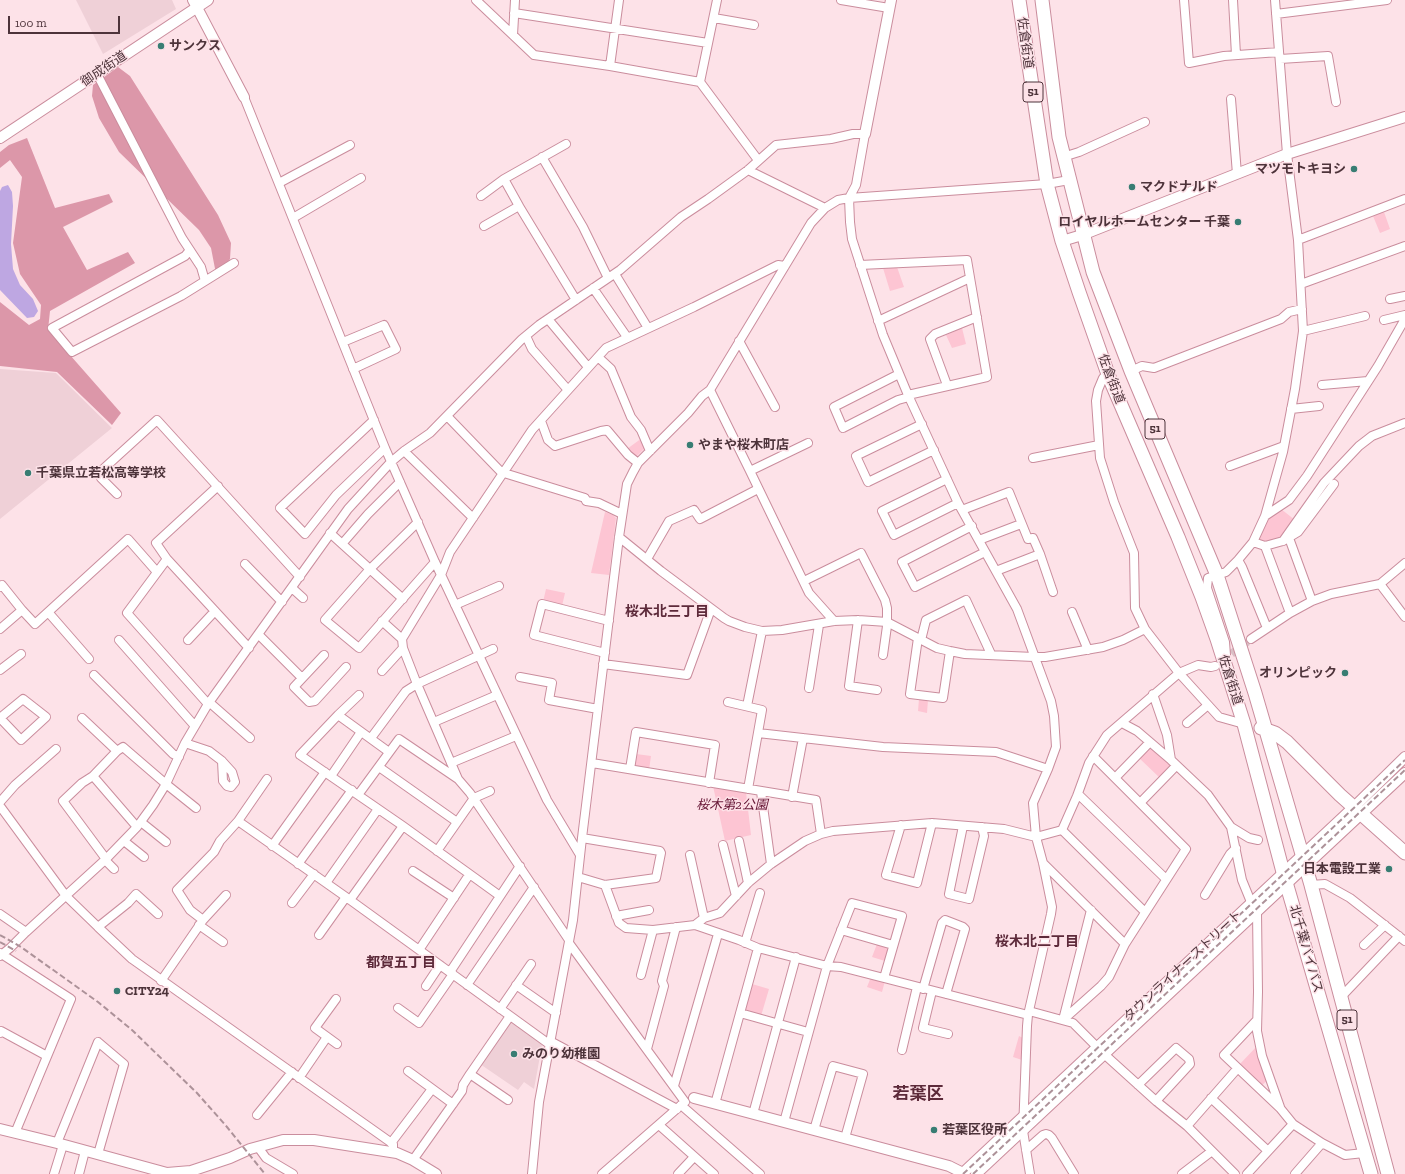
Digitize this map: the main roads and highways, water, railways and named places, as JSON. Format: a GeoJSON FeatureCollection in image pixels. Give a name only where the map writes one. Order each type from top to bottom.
{"type":"FeatureCollection","features":[{"type":"Feature","properties":{"kind":"highway","name":"佐倉街道"},"geometry":{"type":"LineString","coordinates":[[1019,0],[1047,184],[1062,241],[1110,378],[1202,597],[1244,724]]}},
{"type":"Feature","properties":{"kind":"highway","name":"佐倉街道"},"geometry":{"type":"LineString","coordinates":[[1042,0],[1052,91],[1059,137],[1068,180],[1093,272],[1131,371],[1217,575],[1265,729]]}},
{"type":"Feature","properties":{"kind":"highway"},"geometry":{"type":"LineString","coordinates":[[1244,724],[1275,733],[1287,742],[1357,810],[1405,853]]}},
{"type":"Feature","properties":{"kind":"highway","name":"北千葉バイパス"},"geometry":{"type":"LineString","coordinates":[[1244,724],[1285,878],[1370,1174]]}},
{"type":"Feature","properties":{"kind":"highway","name":"北千葉バイパス"},"geometry":{"type":"LineString","coordinates":[[1265,729],[1311,885],[1388,1174]]}},
{"type":"Feature","properties":{"kind":"tunnel"},"geometry":{"type":"LineString","coordinates":[[1222,661],[1251,639]]}},
{"type":"Feature","properties":{"kind":"railway"},"geometry":{"type":"LineString","coordinates":[[963,1174],[1405,760]]}},
{"type":"Feature","properties":{"kind":"railway"},"geometry":{"type":"LineString","coordinates":[[973,1174],[1405,770]]}},
{"type":"Feature","properties":{"kind":"railway"},"geometry":{"type":"LineString","coordinates":[[0,935],[21,947],[98,1002],[132,1030],[197,1093],[265,1174]]}},
{"type":"Feature","properties":{"kind":"railway"},"geometry":{"type":"LineString","coordinates":[[0,942],[16,951]]}},
{"type":"Feature","properties":{"kind":"place","name":"サンクス"},"geometry":{"type":"Point","coordinates":[161,46]}},
{"type":"Feature","properties":{"kind":"place","name":"マツモトキヨシ"},"geometry":{"type":"Point","coordinates":[1354,169]}},
{"type":"Feature","properties":{"kind":"place","name":"マクドナルド"},"geometry":{"type":"Point","coordinates":[1132,187]}},
{"type":"Feature","properties":{"kind":"place","name":"ロイヤルホームセンター 千葉"},"geometry":{"type":"Point","coordinates":[1238,222]}},
{"type":"Feature","properties":{"kind":"place","name":"やまや桜木町店"},"geometry":{"type":"Point","coordinates":[690,445]}},
{"type":"Feature","properties":{"kind":"place","name":"千葉県立若松高等学校"},"geometry":{"type":"Point","coordinates":[28,473]}},
{"type":"Feature","properties":{"kind":"place","name":"オリンピック"},"geometry":{"type":"Point","coordinates":[1345,673]}},
{"type":"Feature","properties":{"kind":"place","name":"日本電設工業"},"geometry":{"type":"Point","coordinates":[1389,869]}},
{"type":"Feature","properties":{"kind":"place","name":"CITY24"},"geometry":{"type":"Point","coordinates":[117,991]}},
{"type":"Feature","properties":{"kind":"place","name":"みのり幼稚園"},"geometry":{"type":"Point","coordinates":[514,1054]}},
{"type":"Feature","properties":{"kind":"place","name":"若葉区役所"},"geometry":{"type":"Point","coordinates":[934,1130]}},
{"type":"Feature","properties":{"kind":"district","name":"桜木北三丁目"},"geometry":{"type":"Point","coordinates":[667,612]}},
{"type":"Feature","properties":{"kind":"district","name":"桜木北二丁目"},"geometry":{"type":"Point","coordinates":[1037,942]}},
{"type":"Feature","properties":{"kind":"district","name":"都賀五丁目"},"geometry":{"type":"Point","coordinates":[401,963]}},
{"type":"Feature","properties":{"kind":"district","name":"若葉区"},"geometry":{"type":"Point","coordinates":[918,1094]}},
{"type":"Feature","properties":{"kind":"park label","name":"桜木第2公園"},"geometry":{"type":"Point","coordinates":[732,805]}}]}
